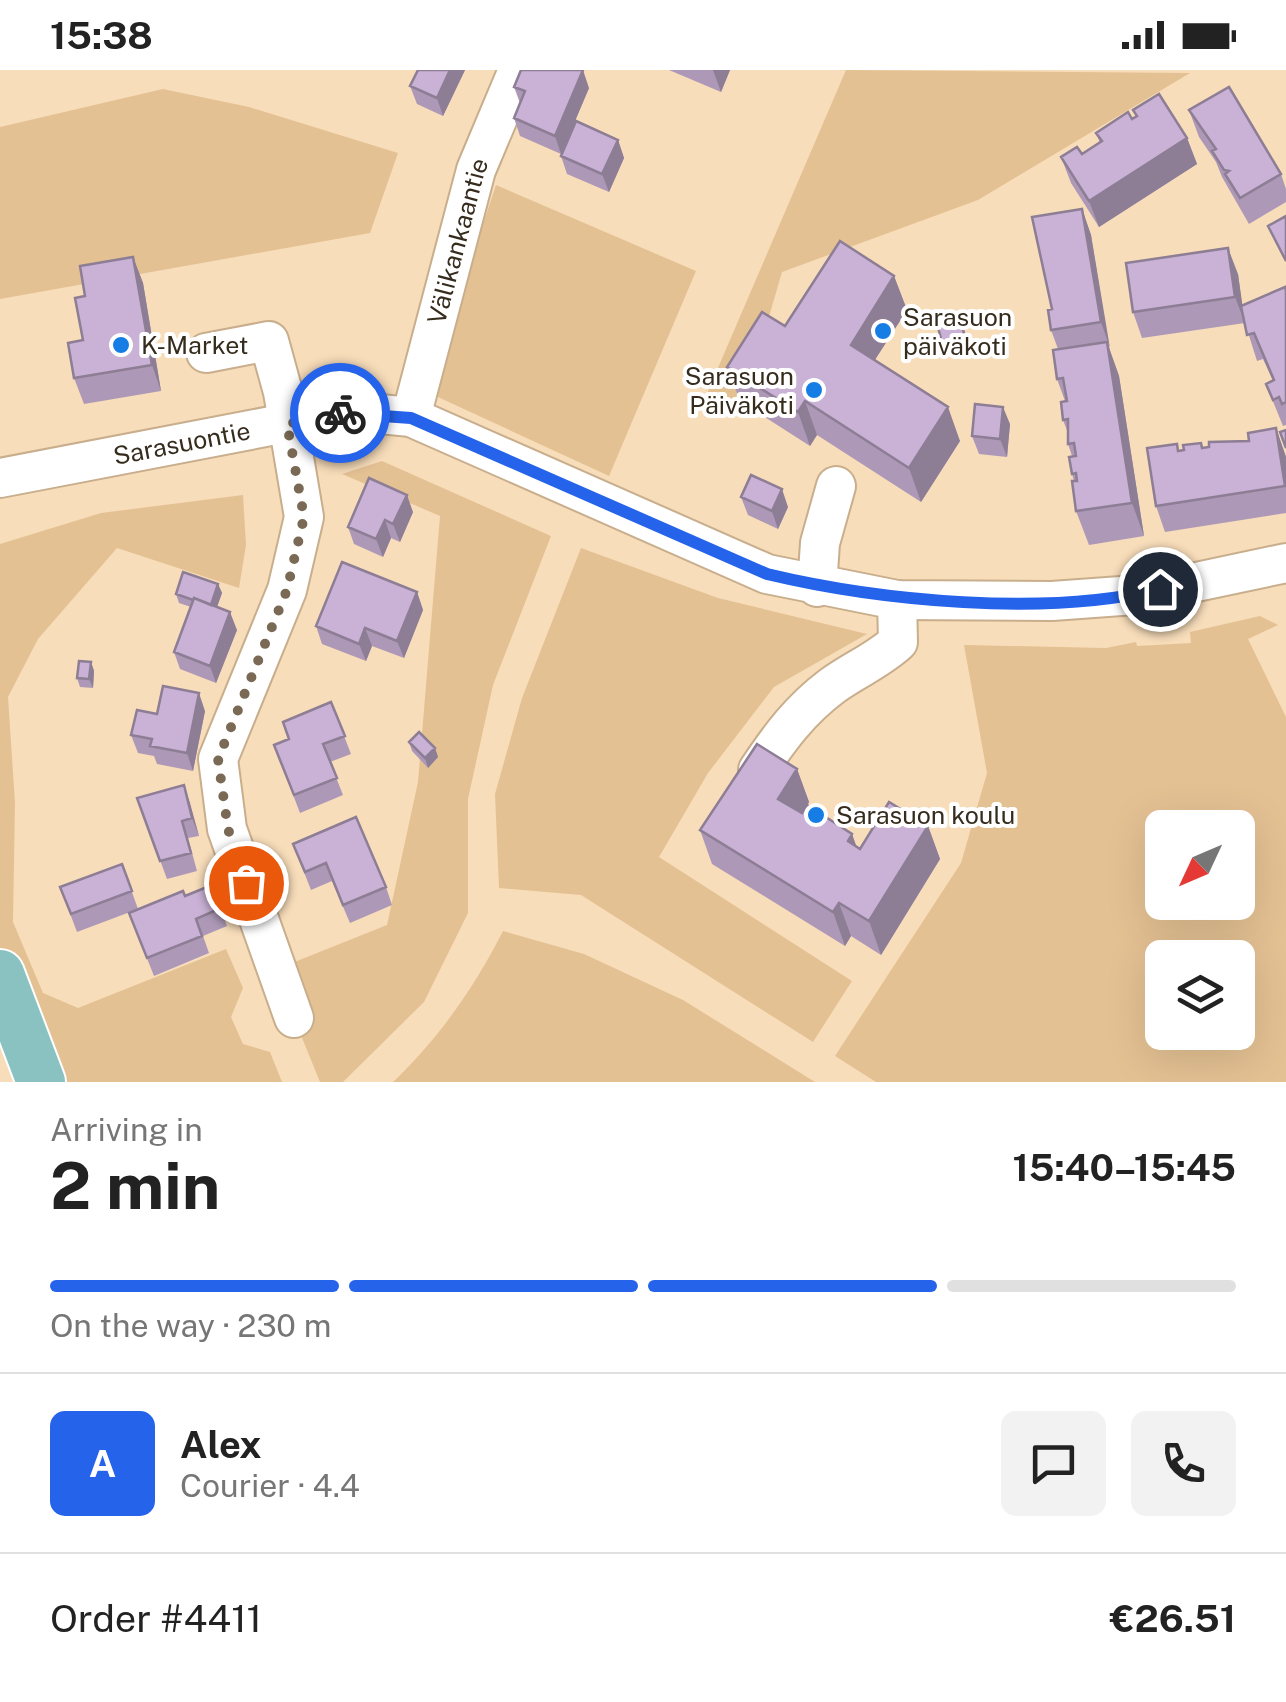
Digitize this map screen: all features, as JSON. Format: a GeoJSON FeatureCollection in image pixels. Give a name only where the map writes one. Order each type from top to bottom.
{"type":"FeatureCollection","features":[{"type":"Feature","properties":{"kind":"main road"},"geometry":{"type":"LineString","coordinates":[[0,974],[42,1082]]}},
{"type":"Feature","properties":{"kind":"street","name":"Välikankaantie"},"geometry":{"type":"LineString","coordinates":[[411,418],[476,170],[518,70]]}},
{"type":"Feature","properties":{"kind":"street"},"geometry":{"type":"LineString","coordinates":[[206,353],[269,341],[304,517],[287,590],[218,759],[228,829],[294,1018]]}},
{"type":"Feature","properties":{"kind":"street","name":"Sarasuontie"},"geometry":{"type":"LineString","coordinates":[[0,478],[349,411],[411,418],[767,574],[897,600],[1052,600],[1135,595],[1286,563]]}},
{"type":"Feature","properties":{"kind":"street"},"geometry":{"type":"LineString","coordinates":[[818,586],[820,542],[836,486]]}},
{"type":"Feature","properties":{"kind":"street"},"geometry":{"type":"LineString","coordinates":[[758,770],[787,725],[835,684],[876,663],[898,642],[897,600]]}},
{"type":"Feature","properties":{"kind":"shaded area"},"geometry":{"type":"Polygon","coordinates":[[[846,70],[1190,73],[978,200],[782,272],[741,413],[705,398],[846,70]]]}},
{"type":"Feature","properties":{"kind":"shaded area"},"geometry":{"type":"Polygon","coordinates":[[[163,89],[249,107],[398,153],[370,233],[0,299],[0,127],[163,89]]]}},
{"type":"Feature","properties":{"kind":"shaded area"},"geometry":{"type":"Polygon","coordinates":[[[496,185],[696,271],[609,476],[427,392],[496,185]]]}},
{"type":"Feature","properties":{"kind":"shaded area"},"geometry":{"type":"Polygon","coordinates":[[[382,461],[551,536],[493,685],[468,799],[468,913],[424,1002],[343,1082],[320,1082],[280,984],[292,963],[387,925],[418,782],[440,516],[342,474],[382,461]]]}},
{"type":"Feature","properties":{"kind":"shaded area"},"geometry":{"type":"Polygon","coordinates":[[[243,495],[246,545],[239,588],[117,548],[38,639],[8,697],[15,803],[13,922],[43,993],[78,1008],[226,949],[243,988],[231,1017],[243,1044],[270,1052],[282,1082],[50,1082],[0,950],[0,544],[101,513],[243,495]]]}},
{"type":"Feature","properties":{"kind":"shaded area"},"geometry":{"type":"Polygon","coordinates":[[[581,548],[718,598],[867,634],[774,687],[708,773],[659,857],[852,981],[813,1042],[581,895],[499,888],[495,794],[522,698],[581,548]]]}},
{"type":"Feature","properties":{"kind":"shaded area"},"geometry":{"type":"Polygon","coordinates":[[[1260,616],[1278,625],[1248,639],[1286,717],[1286,1082],[876,1082],[835,1056],[961,863],[987,773],[964,645],[1106,648],[1136,642],[1137,646],[1191,643],[1190,632],[1260,616]]]}},
{"type":"Feature","properties":{"kind":"shaded area"},"geometry":{"type":"Polygon","coordinates":[[[503,931],[584,954],[683,1000],[815,1082],[393,1082],[454,1011],[503,931]]]}},
{"type":"Feature","properties":{"kind":"building"},"geometry":{"type":"Polygon","coordinates":[[[418,70],[450,70],[437,98],[410,86],[418,70]]]}},
{"type":"Feature","properties":{"kind":"building"},"geometry":{"type":"Polygon","coordinates":[[[521,70],[583,70],[555,136],[514,118],[525,91],[514,87],[521,70]]]}},
{"type":"Feature","properties":{"kind":"building"},"geometry":{"type":"Polygon","coordinates":[[[1229,87],[1281,174],[1240,198],[1225,174],[1229,171],[1224,170],[1212,151],[1216,149],[1189,110],[1229,87]]]}},
{"type":"Feature","properties":{"kind":"building"},"geometry":{"type":"Polygon","coordinates":[[[1159,94],[1187,138],[1089,201],[1061,157],[1077,147],[1082,154],[1102,141],[1096,133],[1128,112],[1132,119],[1137,116],[1133,110],[1159,94]]]}},
{"type":"Feature","properties":{"kind":"building"},"geometry":{"type":"Polygon","coordinates":[[[576,121],[618,140],[602,174],[561,156],[576,121]]]}},
{"type":"Feature","properties":{"kind":"building"},"geometry":{"type":"Polygon","coordinates":[[[1082,209],[1101,322],[1051,330],[1048,310],[1052,309],[1032,217],[1082,209]]]}},
{"type":"Feature","properties":{"kind":"building"},"geometry":{"type":"Polygon","coordinates":[[[1286,216],[1286,261],[1268,226],[1286,216]]]}},
{"type":"Feature","properties":{"kind":"building","name":"Sarasuon Päiväkoti"},"geometry":{"type":"Polygon","coordinates":[[[840,241],[894,276],[851,345],[948,407],[909,468],[805,401],[798,412],[727,367],[762,312],[785,326],[840,241]]]}},
{"type":"Feature","properties":{"kind":"building"},"geometry":{"type":"Polygon","coordinates":[[[1228,248],[1235,297],[1133,312],[1126,263],[1228,248]]]}},
{"type":"Feature","properties":{"kind":"building","name":"K-Market"},"geometry":{"type":"Polygon","coordinates":[[[133,257],[152,365],[74,378],[68,343],[83,340],[75,298],[85,296],[80,266],[133,257]]]}},
{"type":"Feature","properties":{"kind":"building"},"geometry":{"type":"Polygon","coordinates":[[[1285,287],[1286,402],[1282,404],[1279,397],[1273,400],[1266,384],[1274,380],[1254,333],[1247,335],[1241,306],[1285,287]]]}},
{"type":"Feature","properties":{"kind":"building"},"geometry":{"type":"Polygon","coordinates":[[[959,314],[965,337],[942,343],[936,319],[959,314]]]}},
{"type":"Feature","properties":{"kind":"building"},"geometry":{"type":"Polygon","coordinates":[[[1107,342],[1132,503],[1076,511],[1072,481],[1077,481],[1076,473],[1072,474],[1069,457],[1076,456],[1074,443],[1068,444],[1068,419],[1063,420],[1061,402],[1067,401],[1063,378],[1057,379],[1053,350],[1107,342]]]}},
{"type":"Feature","properties":{"kind":"building"},"geometry":{"type":"Polygon","coordinates":[[[975,404],[1003,407],[1000,439],[972,436],[975,404]]]}},
{"type":"Feature","properties":{"kind":"building"},"geometry":{"type":"Polygon","coordinates":[[[1276,428],[1285,486],[1156,506],[1147,448],[1177,444],[1178,451],[1184,450],[1183,445],[1201,443],[1202,448],[1209,447],[1209,442],[1249,441],[1248,433],[1276,428]]]}},
{"type":"Feature","properties":{"kind":"building"},"geometry":{"type":"Polygon","coordinates":[[[751,475],[782,489],[772,511],[741,497],[751,475]]]}},
{"type":"Feature","properties":{"kind":"building"},"geometry":{"type":"Polygon","coordinates":[[[369,478],[407,495],[393,524],[385,520],[376,539],[348,527],[369,478]]]}},
{"type":"Feature","properties":{"kind":"building"},"geometry":{"type":"Polygon","coordinates":[[[342,562],[417,592],[397,641],[365,628],[359,644],[316,626],[342,562]]]}},
{"type":"Feature","properties":{"kind":"building"},"geometry":{"type":"Polygon","coordinates":[[[183,572],[218,584],[211,605],[176,594],[183,572]]]}},
{"type":"Feature","properties":{"kind":"building"},"geometry":{"type":"Polygon","coordinates":[[[194,598],[230,612],[210,666],[174,652],[194,598]]]}},
{"type":"Feature","properties":{"kind":"building"},"geometry":{"type":"Polygon","coordinates":[[[79,661],[91,662],[89,679],[77,678],[79,661]]]}},
{"type":"Feature","properties":{"kind":"building"},"geometry":{"type":"Polygon","coordinates":[[[163,686],[199,693],[187,753],[150,746],[152,739],[131,735],[137,710],[157,714],[163,686]]]}},
{"type":"Feature","properties":{"kind":"building"},"geometry":{"type":"Polygon","coordinates":[[[331,702],[345,736],[323,744],[337,778],[294,795],[274,745],[289,739],[283,722],[331,702]]]}},
{"type":"Feature","properties":{"kind":"building"},"geometry":{"type":"Polygon","coordinates":[[[419,732],[435,748],[425,758],[409,742],[419,732]]]}},
{"type":"Feature","properties":{"kind":"building"},"geometry":{"type":"Polygon","coordinates":[[[757,744],[797,769],[778,799],[802,813],[807,805],[852,834],[848,841],[860,849],[889,802],[928,826],[869,921],[839,903],[833,912],[700,830],[757,744]]]}},
{"type":"Feature","properties":{"kind":"building"},"geometry":{"type":"Polygon","coordinates":[[[184,785],[192,818],[182,821],[191,853],[160,861],[137,798],[184,785]]]}},
{"type":"Feature","properties":{"kind":"building"},"geometry":{"type":"Polygon","coordinates":[[[356,817],[386,887],[343,905],[326,863],[305,872],[293,844],[356,817]]]}},
{"type":"Feature","properties":{"kind":"building"},"geometry":{"type":"Polygon","coordinates":[[[122,864],[132,891],[71,914],[60,887],[122,864]]]}},
{"type":"Feature","properties":{"kind":"building"},"geometry":{"type":"Polygon","coordinates":[[[212,885],[221,908],[196,919],[202,936],[147,958],[129,913],[183,891],[185,896],[212,885]]]}},
{"type":"Feature","properties":{"kind":"way so far"},"geometry":{"type":"LineString","coordinates":[[246,883],[228,829],[218,759],[287,590],[304,517],[287,424],[340,413]]}},
{"type":"Feature","properties":{"kind":"place","name":"Sarasuon päiväkoti"},"geometry":{"type":"Point","coordinates":[883,331]}},
{"type":"Feature","properties":{"kind":"place","name":"K-Market"},"geometry":{"type":"Point","coordinates":[121,345]}},
{"type":"Feature","properties":{"kind":"place","name":"Sarasuon Päiväkoti"},"geometry":{"type":"Point","coordinates":[814,390]}},
{"type":"Feature","properties":{"kind":"place","name":"Sarasuon koulu"},"geometry":{"type":"Point","coordinates":[816,815]}},
{"type":"Feature","properties":{"kind":"route"},"geometry":{"type":"LineString","coordinates":[[340,413],[411,418],[767,574],[818,586],[897,600],[1052,600],[1135,595],[1160,589]]}}]}
